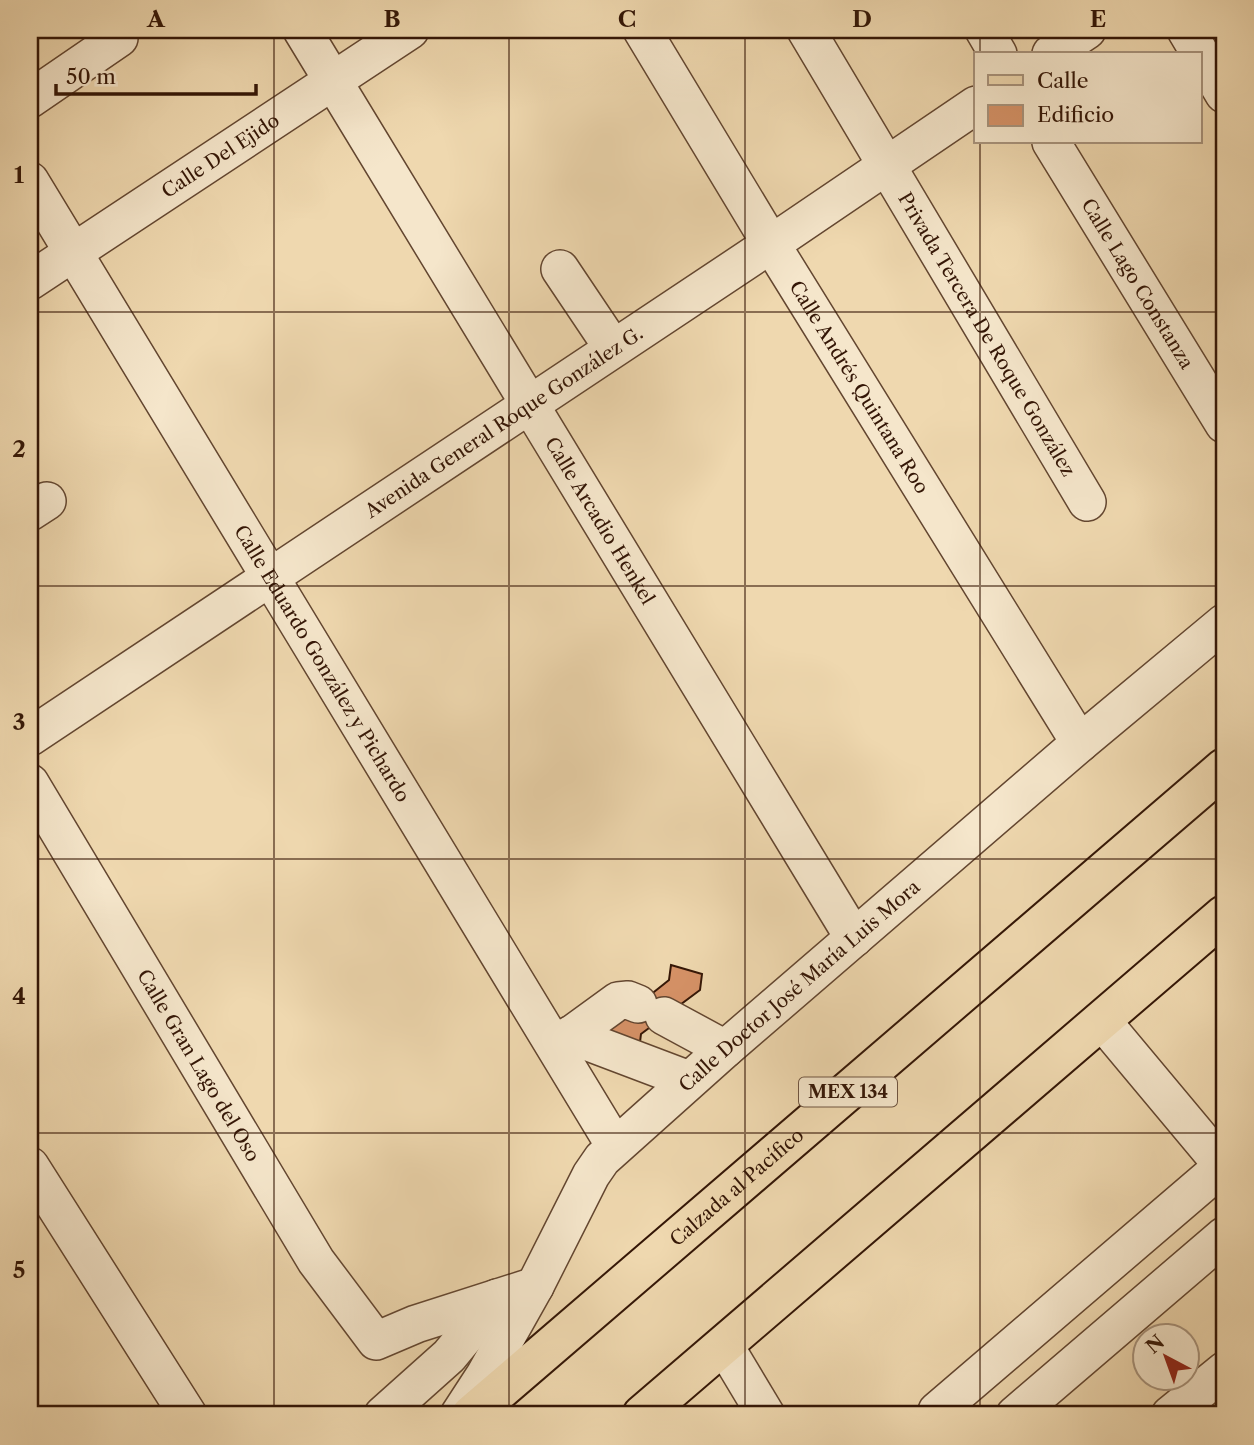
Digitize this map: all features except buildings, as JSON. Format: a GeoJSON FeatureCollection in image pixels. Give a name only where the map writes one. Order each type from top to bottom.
{"type":"FeatureCollection","features":[{"type":"Feature","properties":{"kind":"main road","name":"Calzada al Pacífico"},"geometry":{"type":"LineString","coordinates":[[471,1415],[1224,768]]}},
{"type":"Feature","properties":{"kind":"main road"},"geometry":{"type":"LineString","coordinates":[[642,1415],[1224,915]]}},
{"type":"Feature","properties":{"kind":"street","name":"Calle Arcadio Henkel"},"geometry":{"type":"LineString","coordinates":[[302,30],[854,937]]}},
{"type":"Feature","properties":{"kind":"street","name":"Calle Del Ejido"},"geometry":{"type":"LineString","coordinates":[[30,281],[410,30]]}},
{"type":"Feature","properties":{"kind":"street","name":"Calle Andrés Quintana Roo"},"geometry":{"type":"LineString","coordinates":[[642,30],[1080,743]]}},
{"type":"Feature","properties":{"kind":"street","name":"Privada Tercera De Roque González"},"geometry":{"type":"LineString","coordinates":[[806,30],[1087,502]]}},
{"type":"Feature","properties":{"kind":"street"},"geometry":{"type":"LineString","coordinates":[[984,30],[997,52]]}},
{"type":"Feature","properties":{"kind":"street"},"geometry":{"type":"LineString","coordinates":[[1054,52],[1087,30]]}},
{"type":"Feature","properties":{"kind":"street"},"geometry":{"type":"LineString","coordinates":[[1186,30],[1199,52]]}},
{"type":"Feature","properties":{"kind":"street"},"geometry":{"type":"LineString","coordinates":[[30,99],[119,38]]}},
{"type":"Feature","properties":{"kind":"street"},"geometry":{"type":"LineString","coordinates":[[1202,57],[1224,93]]}},
{"type":"Feature","properties":{"kind":"street","name":"Avenida General Roque González G."},"geometry":{"type":"LineString","coordinates":[[30,737],[974,106]]}},
{"type":"Feature","properties":{"kind":"street","name":"Calle Lago Constanza"},"geometry":{"type":"LineString","coordinates":[[1052,144],[1224,424]]}},
{"type":"Feature","properties":{"kind":"street","name":"Calle Eduardo González y Pichardo"},"geometry":{"type":"LineString","coordinates":[[30,181],[272,577],[563,1041],[615,1146]]}},
{"type":"Feature","properties":{"kind":"street"},"geometry":{"type":"LineString","coordinates":[[560,269],[613,348]]}},
{"type":"Feature","properties":{"kind":"street","name":"Calle Doctor José María Luis Mora"},"geometry":{"type":"LineString","coordinates":[[459,1415],[536,1286],[601,1159],[854,937],[1224,623]]}},
{"type":"Feature","properties":{"kind":"street","name":"Calle Gran Lago del Oso"},"geometry":{"type":"LineString","coordinates":[[30,783],[316,1261],[376,1341],[416,1324],[497,1298]]}},
{"type":"Feature","properties":{"kind":"street"},"geometry":{"type":"LineString","coordinates":[[563,1041],[618,1001],[628,1000],[725,1049]]}},
{"type":"Feature","properties":{"kind":"street"},"geometry":{"type":"LineString","coordinates":[[937,1411],[1224,1167],[1102,1021]]}},
{"type":"Feature","properties":{"kind":"street"},"geometry":{"type":"LineString","coordinates":[[563,1041],[689,1080]]}},
{"type":"Feature","properties":{"kind":"street"},"geometry":{"type":"LineString","coordinates":[[30,1166],[188,1415]]}},
{"type":"Feature","properties":{"kind":"street"},"geometry":{"type":"LineString","coordinates":[[1015,1415],[1224,1236]]}},
{"type":"Feature","properties":{"kind":"street"},"geometry":{"type":"LineString","coordinates":[[383,1415],[449,1356],[497,1298],[536,1286]]}},
{"type":"Feature","properties":{"kind":"street"},"geometry":{"type":"LineString","coordinates":[[724,1345],[766,1415]]}},
{"type":"Feature","properties":{"kind":"street"},"geometry":{"type":"LineString","coordinates":[[1170,1415],[1224,1371]]}}]}
